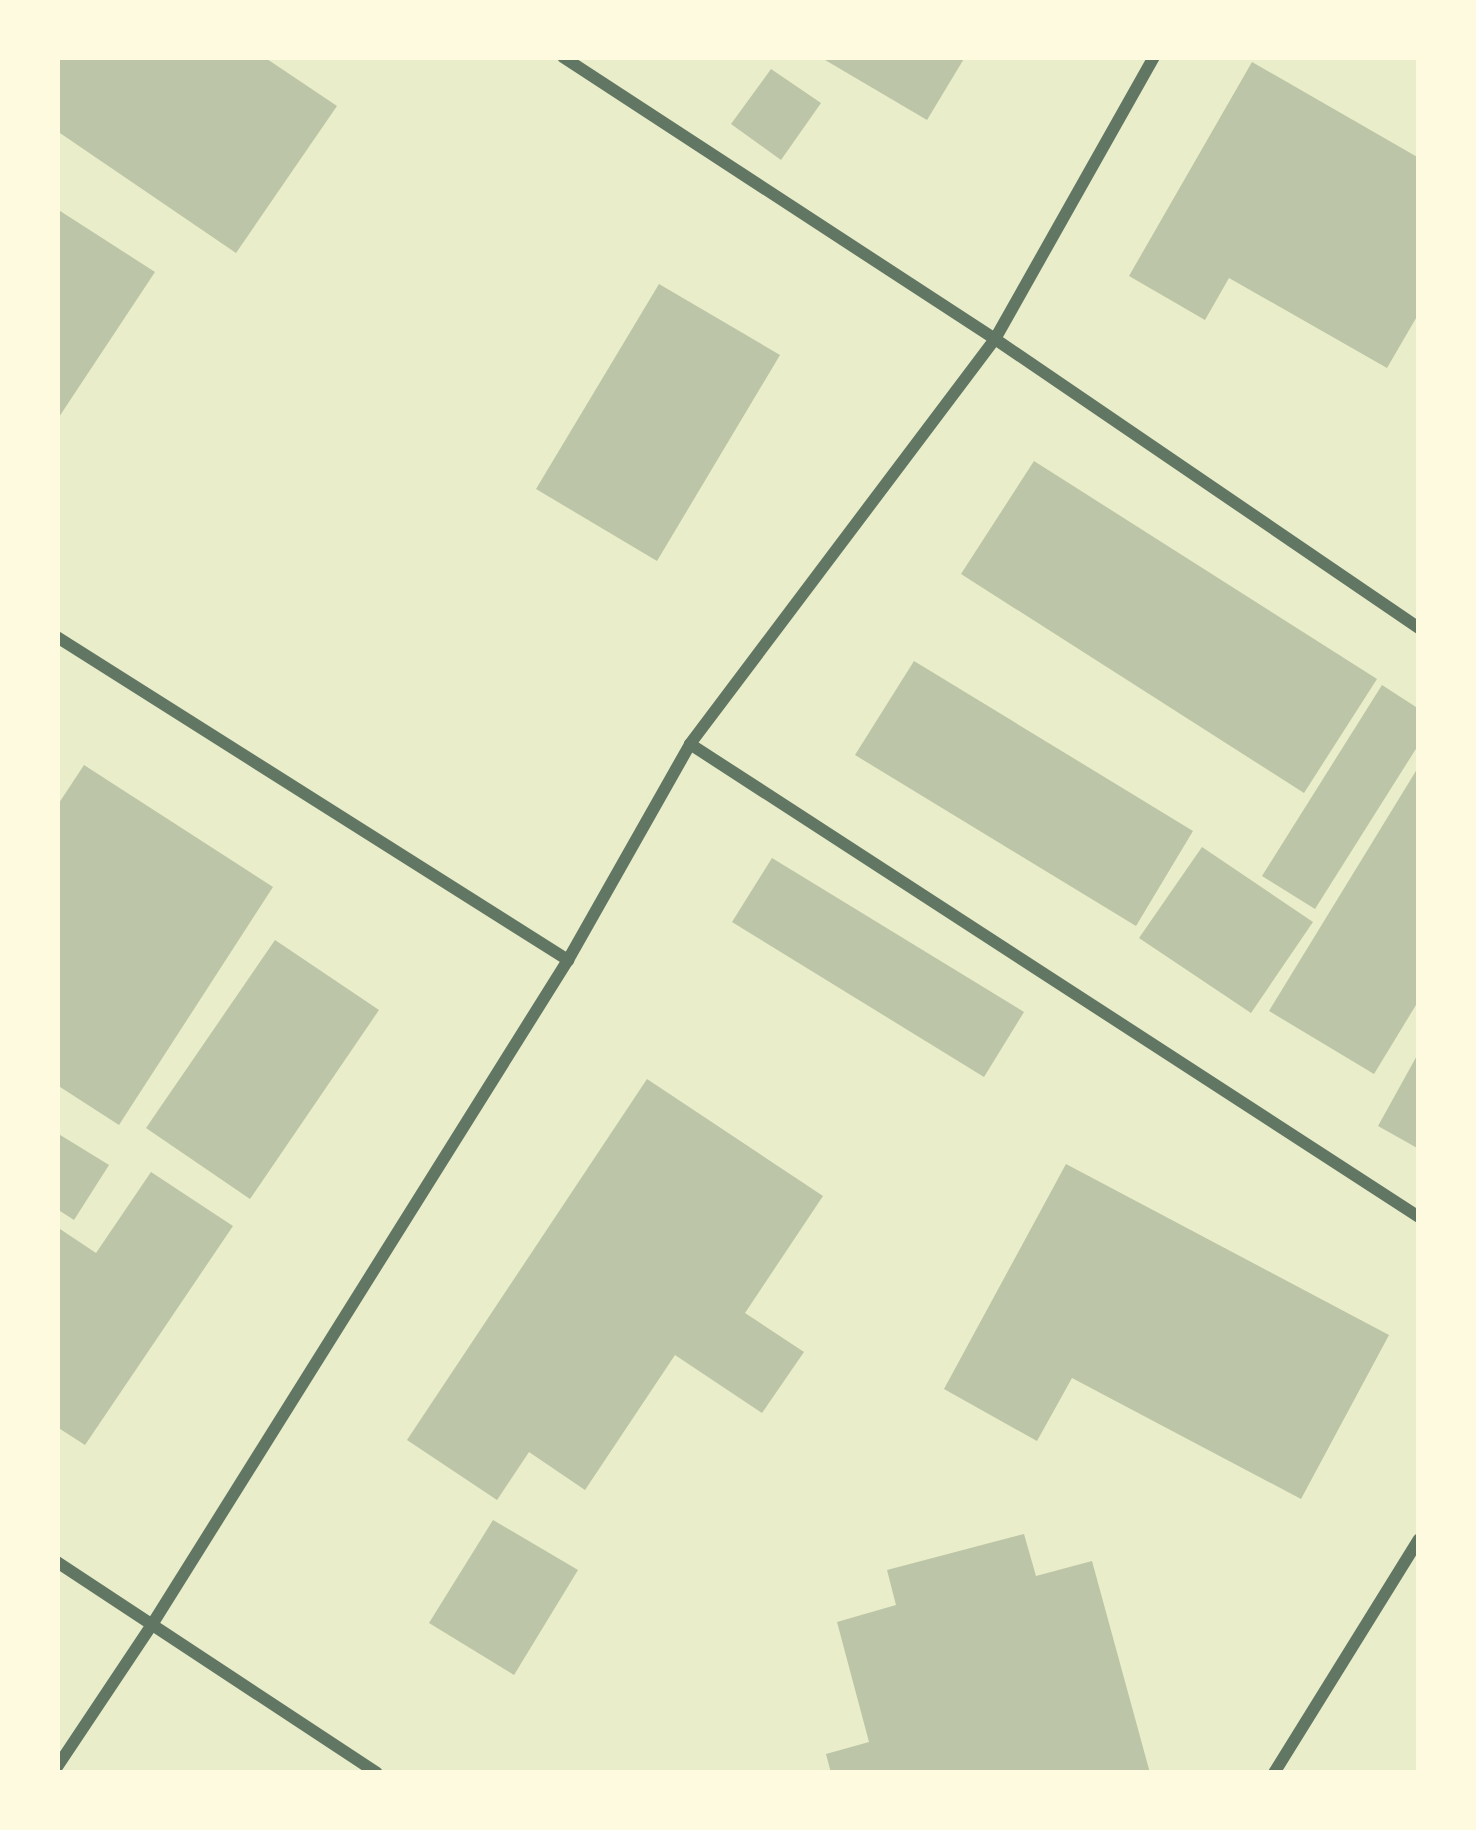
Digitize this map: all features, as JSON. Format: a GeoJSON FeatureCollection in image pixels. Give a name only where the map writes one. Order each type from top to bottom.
{"type":"FeatureCollection","features":[{"type":"Feature","properties":{"kind":"street"},"geometry":{"type":"LineString","coordinates":[[562,57],[995,339],[1419,628]]}},
{"type":"Feature","properties":{"kind":"street"},"geometry":{"type":"LineString","coordinates":[[57,1767],[153,1623],[568,960],[690,743],[995,339],[1154,57]]}},
{"type":"Feature","properties":{"kind":"street"},"geometry":{"type":"LineString","coordinates":[[57,637],[568,960]]}},
{"type":"Feature","properties":{"kind":"street"},"geometry":{"type":"LineString","coordinates":[[690,743],[1419,1217]]}},
{"type":"Feature","properties":{"kind":"street"},"geometry":{"type":"LineString","coordinates":[[1274,1773],[1419,1540]]}},
{"type":"Feature","properties":{"kind":"street"},"geometry":{"type":"LineString","coordinates":[[57,1562],[377,1773]]}},
{"type":"Feature","properties":{"kind":"building"},"geometry":{"type":"Polygon","coordinates":[[[57,57],[264,57],[337,106],[236,253],[57,131],[57,57]]]}},
{"type":"Feature","properties":{"kind":"building"},"geometry":{"type":"Polygon","coordinates":[[[820,57],[965,57],[927,120],[820,57]]]}},
{"type":"Feature","properties":{"kind":"building"},"geometry":{"type":"Polygon","coordinates":[[[1252,62],[1419,158],[1419,313],[1387,368],[1229,278],[1205,320],[1129,276],[1252,62]]]}},
{"type":"Feature","properties":{"kind":"building"},"geometry":{"type":"Polygon","coordinates":[[[771,69],[821,103],[781,160],[731,124],[771,69]]]}},
{"type":"Feature","properties":{"kind":"building"},"geometry":{"type":"Polygon","coordinates":[[[57,209],[155,272],[57,420],[57,209]]]}},
{"type":"Feature","properties":{"kind":"building"},"geometry":{"type":"Polygon","coordinates":[[[659,284],[780,355],[657,561],[536,489],[659,284]]]}},
{"type":"Feature","properties":{"kind":"building"},"geometry":{"type":"Polygon","coordinates":[[[1034,461],[1377,679],[1304,793],[961,574],[1034,461]]]}},
{"type":"Feature","properties":{"kind":"building"},"geometry":{"type":"Polygon","coordinates":[[[914,661],[1193,831],[1136,926],[855,755],[914,661]]]}},
{"type":"Feature","properties":{"kind":"building"},"geometry":{"type":"Polygon","coordinates":[[[1382,685],[1419,709],[1419,744],[1315,909],[1262,876],[1382,685]]]}},
{"type":"Feature","properties":{"kind":"building"},"geometry":{"type":"Polygon","coordinates":[[[84,765],[273,887],[119,1125],[57,1085],[57,806],[84,765]]]}},
{"type":"Feature","properties":{"kind":"building"},"geometry":{"type":"Polygon","coordinates":[[[1419,766],[1419,1000],[1374,1074],[1269,1011],[1419,766]]]}},
{"type":"Feature","properties":{"kind":"building"},"geometry":{"type":"Polygon","coordinates":[[[1202,847],[1313,922],[1251,1013],[1139,938],[1202,847]]]}},
{"type":"Feature","properties":{"kind":"building"},"geometry":{"type":"Polygon","coordinates":[[[772,858],[1024,1012],[984,1077],[732,922],[772,858]]]}},
{"type":"Feature","properties":{"kind":"building"},"geometry":{"type":"Polygon","coordinates":[[[275,940],[379,1010],[250,1199],[146,1128],[275,940]]]}},
{"type":"Feature","properties":{"kind":"building"},"geometry":{"type":"Polygon","coordinates":[[[1419,1052],[1419,1149],[1378,1126],[1419,1052]]]}},
{"type":"Feature","properties":{"kind":"building"},"geometry":{"type":"Polygon","coordinates":[[[647,1079],[823,1196],[745,1313],[804,1352],[762,1413],[675,1355],[585,1490],[529,1452],[497,1500],[407,1440],[647,1079]]]}},
{"type":"Feature","properties":{"kind":"building"},"geometry":{"type":"Polygon","coordinates":[[[57,1133],[109,1165],[74,1220],[57,1209],[57,1133]]]}},
{"type":"Feature","properties":{"kind":"building"},"geometry":{"type":"Polygon","coordinates":[[[1066,1164],[1389,1335],[1301,1499],[1072,1378],[1037,1441],[944,1389],[1066,1164]]]}},
{"type":"Feature","properties":{"kind":"building"},"geometry":{"type":"Polygon","coordinates":[[[151,1172],[233,1226],[85,1445],[57,1427],[57,1227],[96,1253],[151,1172]]]}},
{"type":"Feature","properties":{"kind":"building"},"geometry":{"type":"Polygon","coordinates":[[[493,1520],[578,1570],[514,1675],[429,1623],[493,1520]]]}},
{"type":"Feature","properties":{"kind":"building"},"geometry":{"type":"Polygon","coordinates":[[[1024,1534],[1036,1576],[1092,1561],[1150,1773],[831,1773],[826,1754],[869,1742],[837,1622],[896,1605],[887,1570],[1024,1534]]]}}]}
